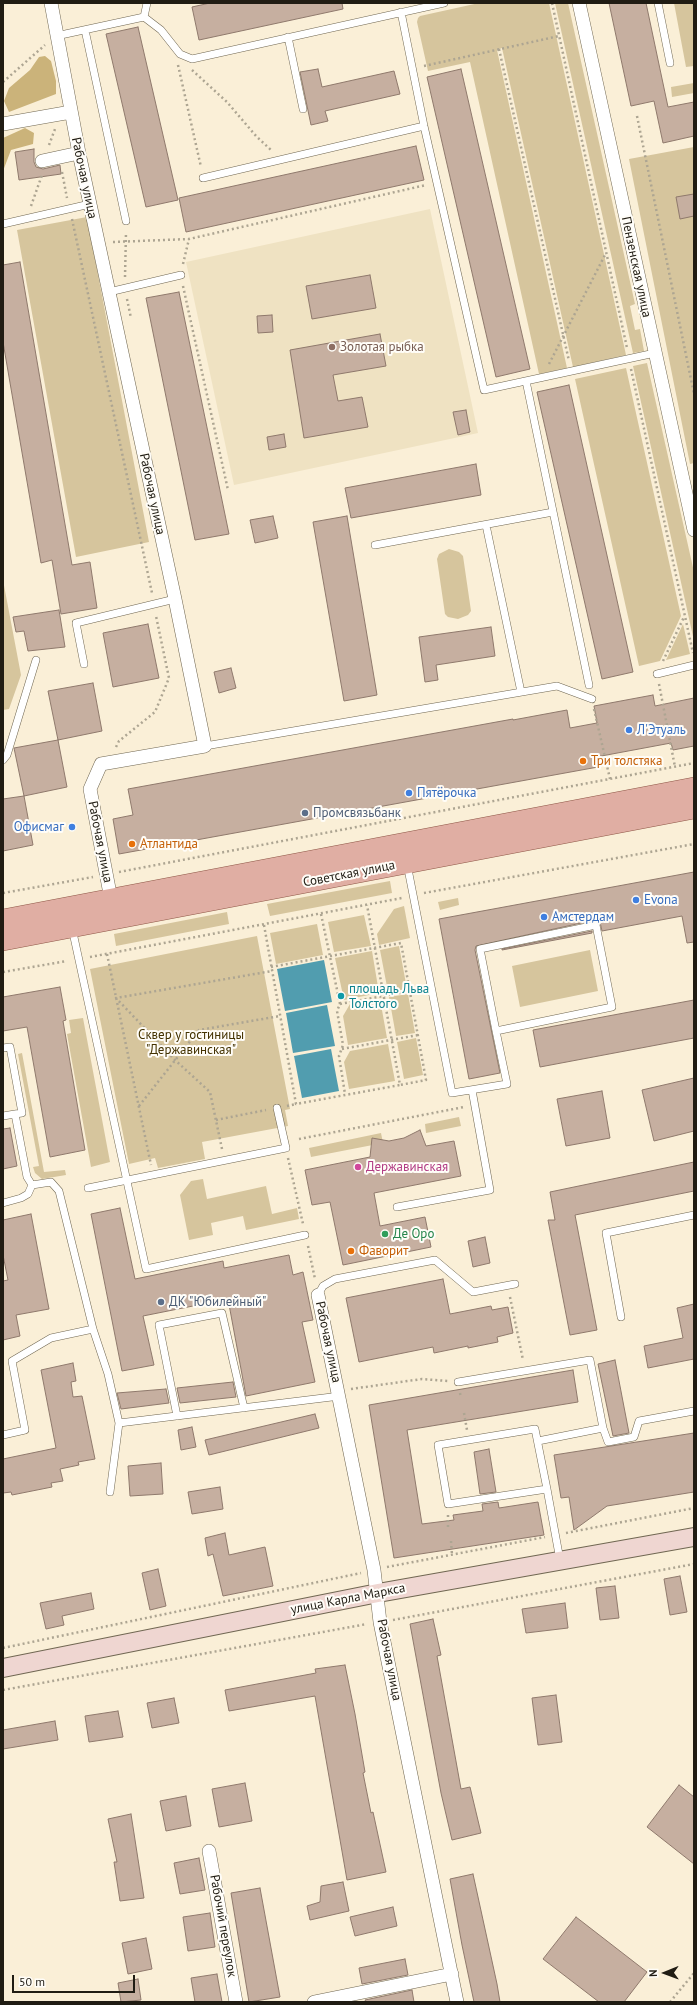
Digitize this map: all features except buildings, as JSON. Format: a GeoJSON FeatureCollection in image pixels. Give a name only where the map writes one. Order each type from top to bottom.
{"type":"FeatureCollection","features":[{"type":"Feature","properties":{"kind":"main road"},"geometry":{"type":"LineString","coordinates":[[3,920],[694,788]]}},
{"type":"Feature","properties":{"kind":"main road","name":"Советская улица"},"geometry":{"type":"LineString","coordinates":[[3,940],[694,808]]}},
{"type":"Feature","properties":{"kind":"main road","name":"улица Карла Маркса"},"geometry":{"type":"LineString","coordinates":[[3,1668],[378,1593],[694,1537]]}},
{"type":"Feature","properties":{"kind":"street","name":"Рабочая улица"},"geometry":{"type":"LineString","coordinates":[[51,3],[66,113],[79,153],[175,599],[205,746]]}},
{"type":"Feature","properties":{"kind":"street","name":"Пензенская улица"},"geometry":{"type":"LineString","coordinates":[[579,3],[694,530]]}},
{"type":"Feature","properties":{"kind":"street"},"geometry":{"type":"LineString","coordinates":[[3,124],[66,113]]}},
{"type":"Feature","properties":{"kind":"street"},"geometry":{"type":"LineString","coordinates":[[42,161],[79,153]]}},
{"type":"Feature","properties":{"kind":"street"},"geometry":{"type":"LineString","coordinates":[[106,763],[205,746]]}},
{"type":"Feature","properties":{"kind":"street","name":"Рабочая улица"},"geometry":{"type":"LineString","coordinates":[[106,763],[100,764],[90,789],[111,899]]}},
{"type":"Feature","properties":{"kind":"street","name":"Рабочая улица"},"geometry":{"type":"LineString","coordinates":[[318,1295],[374,1570],[378,1593],[380,1622],[457,2002]]}},
{"type":"Feature","properties":{"kind":"street","name":"Рабочий переулок"},"geometry":{"type":"LineString","coordinates":[[209,1851],[236,2002]]}},
{"type":"Feature","properties":{"kind":"street"},"geometry":{"type":"LineString","coordinates":[[314,2002],[452,1974]]}},
{"type":"Feature","properties":{"kind":"lane"},"geometry":{"type":"LineString","coordinates":[[144,17],[147,3]]}},
{"type":"Feature","properties":{"kind":"lane"},"geometry":{"type":"LineString","coordinates":[[56,36],[144,17],[161,30],[180,54],[192,59],[444,3]]}},
{"type":"Feature","properties":{"kind":"lane"},"geometry":{"type":"LineString","coordinates":[[658,3],[670,63]]}},
{"type":"Feature","properties":{"kind":"lane"},"geometry":{"type":"LineString","coordinates":[[401,12],[424,126],[484,390],[655,353]]}},
{"type":"Feature","properties":{"kind":"lane"},"geometry":{"type":"LineString","coordinates":[[85,30],[126,221]]}},
{"type":"Feature","properties":{"kind":"lane"},"geometry":{"type":"LineString","coordinates":[[288,37],[303,109]]}},
{"type":"Feature","properties":{"kind":"lane"},"geometry":{"type":"LineString","coordinates":[[203,178],[424,126]]}},
{"type":"Feature","properties":{"kind":"lane"},"geometry":{"type":"LineString","coordinates":[[3,224],[90,204]]}},
{"type":"Feature","properties":{"kind":"lane"},"geometry":{"type":"LineString","coordinates":[[109,292],[180,275]]}},
{"type":"Feature","properties":{"kind":"lane"},"geometry":{"type":"LineString","coordinates":[[526,381],[589,685]]}},
{"type":"Feature","properties":{"kind":"lane"},"geometry":{"type":"LineString","coordinates":[[375,546],[553,512]]}},
{"type":"Feature","properties":{"kind":"lane"},"geometry":{"type":"LineString","coordinates":[[486,525],[521,692]]}},
{"type":"Feature","properties":{"kind":"lane"},"geometry":{"type":"LineString","coordinates":[[84,664],[76,623],[175,599]]}},
{"type":"Feature","properties":{"kind":"lane"},"geometry":{"type":"LineString","coordinates":[[3,760],[7,755],[36,660]]}},
{"type":"Feature","properties":{"kind":"lane"},"geometry":{"type":"LineString","coordinates":[[657,674],[694,665]]}},
{"type":"Feature","properties":{"kind":"lane"},"geometry":{"type":"LineString","coordinates":[[205,746],[557,686],[592,699]]}},
{"type":"Feature","properties":{"kind":"lane"},"geometry":{"type":"LineString","coordinates":[[407,863],[452,1093],[507,1084],[496,1031],[480,949],[596,925],[612,1007],[496,1031]]}},
{"type":"Feature","properties":{"kind":"lane"},"geometry":{"type":"LineString","coordinates":[[72,926],[125,1180],[146,1269],[305,1235]]}},
{"type":"Feature","properties":{"kind":"lane"},"geometry":{"type":"LineString","coordinates":[[3,1048],[10,1047],[22,1113],[3,1116]]}},
{"type":"Feature","properties":{"kind":"lane"},"geometry":{"type":"LineString","coordinates":[[397,1207],[490,1190],[472,1090]]}},
{"type":"Feature","properties":{"kind":"lane"},"geometry":{"type":"LineString","coordinates":[[88,1188],[286,1148],[277,1108]]}},
{"type":"Feature","properties":{"kind":"lane"},"geometry":{"type":"LineString","coordinates":[[15,1114],[27,1177],[32,1185]]}},
{"type":"Feature","properties":{"kind":"lane"},"geometry":{"type":"LineString","coordinates":[[32,1185],[51,1182],[59,1191],[93,1329],[108,1374],[119,1423],[110,1492]]}},
{"type":"Feature","properties":{"kind":"lane"},"geometry":{"type":"LineString","coordinates":[[3,1203],[21,1198],[28,1194],[32,1185]]}},
{"type":"Feature","properties":{"kind":"lane"},"geometry":{"type":"LineString","coordinates":[[622,1317],[606,1233],[694,1215]]}},
{"type":"Feature","properties":{"kind":"lane"},"geometry":{"type":"LineString","coordinates":[[318,1295],[324,1286],[335,1279],[436,1260],[473,1292],[511,1285]]}},
{"type":"Feature","properties":{"kind":"lane"},"geometry":{"type":"LineString","coordinates":[[176,1416],[159,1326],[222,1313],[244,1408]]}},
{"type":"Feature","properties":{"kind":"lane"},"geometry":{"type":"LineString","coordinates":[[3,1435],[25,1430],[12,1361],[51,1338],[93,1329]]}},
{"type":"Feature","properties":{"kind":"lane"},"geometry":{"type":"LineString","coordinates":[[458,1382],[590,1360],[603,1428],[608,1442],[634,1437],[639,1420],[694,1411]]}},
{"type":"Feature","properties":{"kind":"lane"},"geometry":{"type":"LineString","coordinates":[[119,1423],[244,1408],[339,1393]]}},
{"type":"Feature","properties":{"kind":"lane"},"geometry":{"type":"LineString","coordinates":[[538,1441],[603,1428]]}},
{"type":"Feature","properties":{"kind":"lane"},"geometry":{"type":"LineString","coordinates":[[548,1488],[448,1504],[438,1445],[536,1429],[548,1488],[560,1560]]}},
{"type":"Feature","properties":{"kind":"path"},"geometry":{"type":"LineString","coordinates":[[552,3],[694,658]]}},
{"type":"Feature","properties":{"kind":"path"},"geometry":{"type":"LineString","coordinates":[[3,82],[56,36]]}},
{"type":"Feature","properties":{"kind":"path"},"geometry":{"type":"LineString","coordinates":[[413,68],[559,36]]}},
{"type":"Feature","properties":{"kind":"path"},"geometry":{"type":"LineString","coordinates":[[174,47],[203,178]]}},
{"type":"Feature","properties":{"kind":"path"},"geometry":{"type":"LineString","coordinates":[[499,49],[571,371]]}},
{"type":"Feature","properties":{"kind":"path"},"geometry":{"type":"LineString","coordinates":[[180,54],[190,69],[227,102],[256,136],[282,160]]}},
{"type":"Feature","properties":{"kind":"path"},"geometry":{"type":"LineString","coordinates":[[25,219],[42,177],[42,161],[66,113]]}},
{"type":"Feature","properties":{"kind":"path"},"geometry":{"type":"LineString","coordinates":[[637,116],[694,394]]}},
{"type":"Feature","properties":{"kind":"path"},"geometry":{"type":"LineString","coordinates":[[60,157],[69,208],[169,678],[155,712],[119,741],[106,763]]}},
{"type":"Feature","properties":{"kind":"path"},"geometry":{"type":"LineString","coordinates":[[98,242],[189,239],[437,182]]}},
{"type":"Feature","properties":{"kind":"path"},"geometry":{"type":"LineString","coordinates":[[126,221],[125,288],[132,319]]}},
{"type":"Feature","properties":{"kind":"path"},"geometry":{"type":"LineString","coordinates":[[189,239],[180,275],[228,490]]}},
{"type":"Feature","properties":{"kind":"path"},"geometry":{"type":"LineString","coordinates":[[543,377],[606,252]]}},
{"type":"Feature","properties":{"kind":"path"},"geometry":{"type":"LineString","coordinates":[[675,767],[657,674],[685,616]]}},
{"type":"Feature","properties":{"kind":"path"},"geometry":{"type":"LineString","coordinates":[[592,699],[610,779]]}},
{"type":"Feature","properties":{"kind":"path"},"geometry":{"type":"LineString","coordinates":[[3,893],[694,763]]}},
{"type":"Feature","properties":{"kind":"path"},"geometry":{"type":"LineString","coordinates":[[424,893],[694,844]]}},
{"type":"Feature","properties":{"kind":"path"},"geometry":{"type":"LineString","coordinates":[[3,972],[264,925],[402,898]]}},
{"type":"Feature","properties":{"kind":"path"},"geometry":{"type":"LineString","coordinates":[[367,905],[400,1085]]}},
{"type":"Feature","properties":{"kind":"path"},"geometry":{"type":"LineString","coordinates":[[321,914],[340,1004],[337,1011],[343,1045],[339,1056],[346,1094]]}},
{"type":"Feature","properties":{"kind":"path"},"geometry":{"type":"LineString","coordinates":[[264,925],[296,1104]]}},
{"type":"Feature","properties":{"kind":"path"},"geometry":{"type":"LineString","coordinates":[[216,1120],[346,1094],[426,1080],[401,943],[271,967]]}},
{"type":"Feature","properties":{"kind":"path"},"geometry":{"type":"LineString","coordinates":[[107,954],[153,1175]]}},
{"type":"Feature","properties":{"kind":"path"},"geometry":{"type":"LineString","coordinates":[[116,998],[272,971]]}},
{"type":"Feature","properties":{"kind":"path"},"geometry":{"type":"LineString","coordinates":[[340,1004],[410,991]]}},
{"type":"Feature","properties":{"kind":"path"},"geometry":{"type":"LineString","coordinates":[[116,998],[175,1060],[210,1092],[224,1160]]}},
{"type":"Feature","properties":{"kind":"path"},"geometry":{"type":"LineString","coordinates":[[139,1106],[200,1030],[280,1016]]}},
{"type":"Feature","properties":{"kind":"path"},"geometry":{"type":"LineString","coordinates":[[341,1049],[418,1035]]}},
{"type":"Feature","properties":{"kind":"path"},"geometry":{"type":"LineString","coordinates":[[299,1139],[474,1105]]}},
{"type":"Feature","properties":{"kind":"path"},"geometry":{"type":"LineString","coordinates":[[286,1148],[318,1295]]}},
{"type":"Feature","properties":{"kind":"path"},"geometry":{"type":"LineString","coordinates":[[511,1285],[525,1371]]}},
{"type":"Feature","properties":{"kind":"path"},"geometry":{"type":"LineString","coordinates":[[339,1393],[422,1379],[458,1382]]}},
{"type":"Feature","properties":{"kind":"path"},"geometry":{"type":"LineString","coordinates":[[3,1648],[374,1570],[694,1508]]}},
{"type":"Feature","properties":{"kind":"path"},"geometry":{"type":"LineString","coordinates":[[451,1541],[452,1555]]}},
{"type":"Feature","properties":{"kind":"path"},"geometry":{"type":"LineString","coordinates":[[3,1690],[694,1564]]}},
{"type":"Feature","properties":{"kind":"path"},"geometry":{"type":"LineString","coordinates":[[670,2002],[694,1973]]}},
{"type":"Feature","properties":{"kind":"shaded area"},"geometry":{"type":"Polygon","coordinates":[[[45,56],[51,61],[56,81],[56,94],[9,112],[4,101],[9,88],[30,70],[39,57],[45,56]]]}},
{"type":"Feature","properties":{"kind":"shaded area"},"geometry":{"type":"Polygon","coordinates":[[[25,128],[34,133],[33,144],[11,150],[3,171],[3,138],[25,128]]]}},
{"type":"Feature","properties":{"kind":"shaded area","name":"Золотая рыбка"},"geometry":{"type":"Polygon","coordinates":[[[430,209],[478,433],[234,485],[186,262],[430,209]]]}},
{"type":"Feature","properties":{"kind":"green space"},"geometry":{"type":"Polygon","coordinates":[[[479,3],[549,3],[626,355],[573,367],[502,48],[497,50],[567,368],[539,374],[470,62],[428,71],[417,22],[420,16],[479,3]]]}},
{"type":"Feature","properties":{"kind":"green space"},"geometry":{"type":"Polygon","coordinates":[[[555,3],[568,3],[635,304],[630,306],[635,330],[640,329],[644,351],[633,353],[555,3]]]}},
{"type":"Feature","properties":{"kind":"green space"},"geometry":{"type":"Polygon","coordinates":[[[674,3],[694,3],[694,66],[686,67],[674,3]]]}},
{"type":"Feature","properties":{"kind":"green space"},"geometry":{"type":"Polygon","coordinates":[[[694,83],[694,93],[672,97],[671,87],[694,83]]]}},
{"type":"Feature","properties":{"kind":"green space"},"geometry":{"type":"Polygon","coordinates":[[[694,147],[694,463],[690,464],[629,159],[694,147]]]}},
{"type":"Feature","properties":{"kind":"green space"},"geometry":{"type":"Polygon","coordinates":[[[87,217],[149,542],[76,557],[17,230],[87,217]]]}},
{"type":"Feature","properties":{"kind":"green space"},"geometry":{"type":"Polygon","coordinates":[[[647,363],[694,572],[694,641],[633,366],[647,363]]]}},
{"type":"Feature","properties":{"kind":"green space"},"geometry":{"type":"Polygon","coordinates":[[[626,368],[681,616],[660,661],[639,666],[575,379],[626,368]]]}},
{"type":"Feature","properties":{"kind":"green space"},"geometry":{"type":"Polygon","coordinates":[[[449,549],[459,552],[463,556],[471,611],[468,615],[458,619],[448,617],[445,614],[437,559],[439,554],[449,549]]]}},
{"type":"Feature","properties":{"kind":"green space"},"geometry":{"type":"Polygon","coordinates":[[[3,580],[21,675],[9,709],[3,710],[3,580]]]}},
{"type":"Feature","properties":{"kind":"green space"},"geometry":{"type":"Polygon","coordinates":[[[683,624],[690,654],[666,660],[683,624]]]}},
{"type":"Feature","properties":{"kind":"green space"},"geometry":{"type":"Polygon","coordinates":[[[390,881],[392,893],[270,916],[267,904],[390,881]]]}},
{"type":"Feature","properties":{"kind":"green space"},"geometry":{"type":"Polygon","coordinates":[[[458,898],[459,905],[440,910],[438,902],[458,898]]]}},
{"type":"Feature","properties":{"kind":"green space"},"geometry":{"type":"Polygon","coordinates":[[[404,906],[410,938],[379,945],[377,934],[394,909],[404,906]]]}},
{"type":"Feature","properties":{"kind":"green space"},"geometry":{"type":"Polygon","coordinates":[[[227,912],[229,924],[116,946],[114,934],[227,912]]]}},
{"type":"Feature","properties":{"kind":"green space"},"geometry":{"type":"Polygon","coordinates":[[[364,915],[371,946],[334,952],[328,922],[364,915]]]}},
{"type":"Feature","properties":{"kind":"green space"},"geometry":{"type":"Polygon","coordinates":[[[317,924],[323,955],[276,964],[270,933],[317,924]]]}},
{"type":"Feature","properties":{"kind":"green space","name":"Сквер у гостиницы \"Державинская\""},"geometry":{"type":"Polygon","coordinates":[[[257,936],[290,1109],[285,1110],[288,1126],[202,1142],[205,1159],[158,1168],[155,1158],[129,1164],[90,969],[257,936]]]}},
{"type":"Feature","properties":{"kind":"green space"},"geometry":{"type":"Polygon","coordinates":[[[399,946],[407,989],[388,992],[380,950],[399,946]]]}},
{"type":"Feature","properties":{"kind":"green space"},"geometry":{"type":"Polygon","coordinates":[[[590,950],[598,991],[520,1007],[512,966],[590,950]]]}},
{"type":"Feature","properties":{"kind":"green space"},"geometry":{"type":"Polygon","coordinates":[[[372,951],[379,993],[344,1000],[335,958],[372,951]]]}},
{"type":"Feature","properties":{"kind":"green space"},"geometry":{"type":"Polygon","coordinates":[[[408,994],[415,1033],[396,1036],[389,997],[408,994]]]}},
{"type":"Feature","properties":{"kind":"green space"},"geometry":{"type":"Polygon","coordinates":[[[380,999],[387,1038],[348,1045],[343,1016],[350,1004],[380,999]]]}},
{"type":"Feature","properties":{"kind":"green space"},"geometry":{"type":"Polygon","coordinates":[[[83,1018],[110,1162],[91,1167],[67,1034],[71,1033],[69,1020],[83,1018]]]}},
{"type":"Feature","properties":{"kind":"green space"},"geometry":{"type":"Polygon","coordinates":[[[416,1038],[423,1075],[404,1079],[397,1042],[416,1038]]]}},
{"type":"Feature","properties":{"kind":"green space"},"geometry":{"type":"Polygon","coordinates":[[[388,1044],[395,1081],[349,1089],[344,1062],[350,1051],[388,1044]]]}},
{"type":"Feature","properties":{"kind":"green space"},"geometry":{"type":"Polygon","coordinates":[[[22,1053],[44,1172],[65,1170],[66,1175],[42,1179],[35,1173],[33,1167],[39,1166],[18,1054],[22,1053]]]}},
{"type":"Feature","properties":{"kind":"green space"},"geometry":{"type":"Polygon","coordinates":[[[459,1117],[461,1126],[426,1133],[425,1124],[459,1117]]]}},
{"type":"Feature","properties":{"kind":"green space"},"geometry":{"type":"Polygon","coordinates":[[[381,1133],[383,1143],[311,1157],[309,1148],[381,1133]]]}},
{"type":"Feature","properties":{"kind":"green space"},"geometry":{"type":"Polygon","coordinates":[[[203,1179],[207,1199],[266,1186],[272,1214],[297,1208],[299,1219],[246,1230],[243,1216],[211,1223],[213,1235],[189,1240],[180,1195],[191,1181],[203,1179]]]}},
{"type":"Feature","properties":{"kind":"water"},"geometry":{"type":"Polygon","coordinates":[[[324,960],[332,1002],[285,1011],[277,969],[324,960]]]}},
{"type":"Feature","properties":{"kind":"water"},"geometry":{"type":"Polygon","coordinates":[[[327,1005],[335,1046],[293,1053],[286,1013],[327,1005]]]}},
{"type":"Feature","properties":{"kind":"water"},"geometry":{"type":"Polygon","coordinates":[[[331,1049],[339,1091],[302,1098],[294,1056],[331,1049]]]}},
{"type":"Feature","properties":{"kind":"place","name":"Золотая рыбка"},"geometry":{"type":"Point","coordinates":[332,347]}},
{"type":"Feature","properties":{"kind":"place","name":"Л'Этуаль"},"geometry":{"type":"Point","coordinates":[629,730]}},
{"type":"Feature","properties":{"kind":"place","name":"Три толстяка"},"geometry":{"type":"Point","coordinates":[583,761]}},
{"type":"Feature","properties":{"kind":"place","name":"Пятёрочка"},"geometry":{"type":"Point","coordinates":[409,793]}},
{"type":"Feature","properties":{"kind":"place","name":"Промсвязьбанк"},"geometry":{"type":"Point","coordinates":[305,813]}},
{"type":"Feature","properties":{"kind":"place","name":"Офисмаг"},"geometry":{"type":"Point","coordinates":[72,827]}},
{"type":"Feature","properties":{"kind":"place","name":"Атлантида"},"geometry":{"type":"Point","coordinates":[132,844]}},
{"type":"Feature","properties":{"kind":"place","name":"Evona"},"geometry":{"type":"Point","coordinates":[636,900]}},
{"type":"Feature","properties":{"kind":"place","name":"Амстердам"},"geometry":{"type":"Point","coordinates":[544,917]}},
{"type":"Feature","properties":{"kind":"place","name":"площадь Льва Толстого"},"geometry":{"type":"Point","coordinates":[341,996]}},
{"type":"Feature","properties":{"kind":"place","name":"Державинская"},"geometry":{"type":"Point","coordinates":[358,1167]}},
{"type":"Feature","properties":{"kind":"place","name":"Де Оро"},"geometry":{"type":"Point","coordinates":[385,1234]}},
{"type":"Feature","properties":{"kind":"place","name":"Фаворит"},"geometry":{"type":"Point","coordinates":[351,1251]}},
{"type":"Feature","properties":{"kind":"place","name":"ДК \"Юбилейный\""},"geometry":{"type":"Point","coordinates":[161,1302]}}]}
